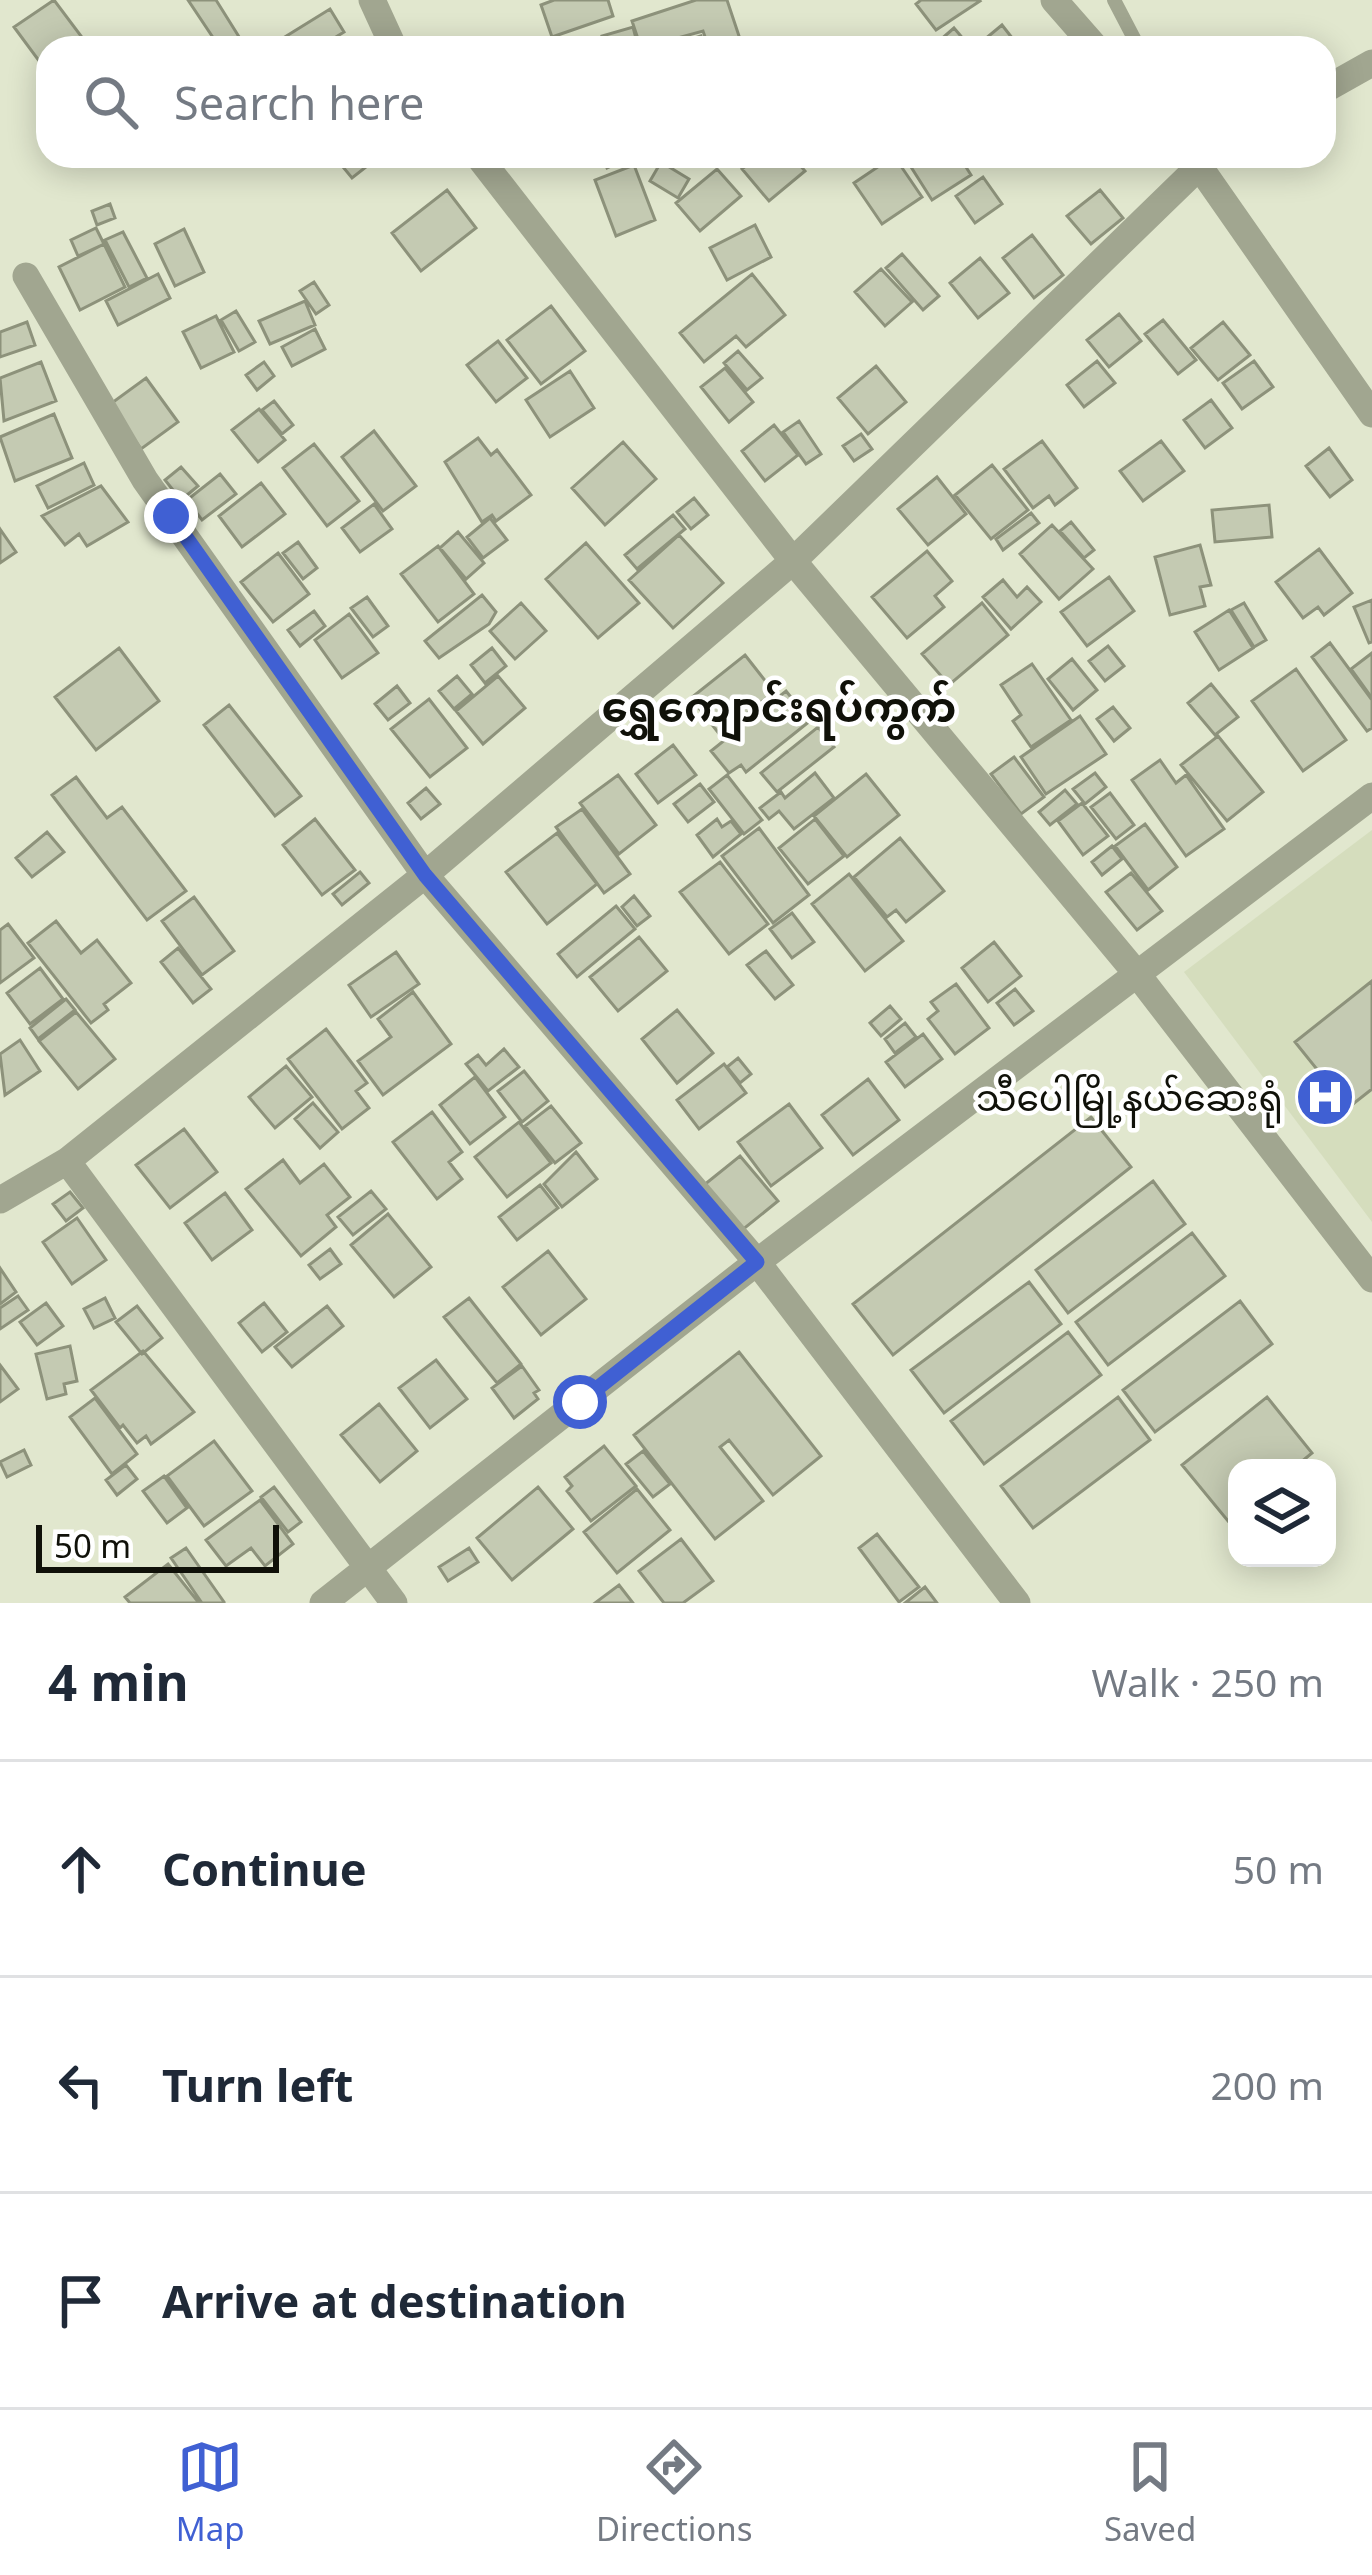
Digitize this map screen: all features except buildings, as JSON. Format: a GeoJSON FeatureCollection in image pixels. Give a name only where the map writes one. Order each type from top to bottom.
{"type":"FeatureCollection","features":[{"type":"Feature","properties":{"kind":"street"},"geometry":{"type":"LineString","coordinates":[[373,0],[389,36]]}},
{"type":"Feature","properties":{"kind":"street"},"geometry":{"type":"LineString","coordinates":[[1054,0],[1086,36]]}},
{"type":"Feature","properties":{"kind":"street"},"geometry":{"type":"LineString","coordinates":[[1336,83],[1372,63]]}},
{"type":"Feature","properties":{"kind":"street"},"geometry":{"type":"LineString","coordinates":[[487,168],[793,561],[1137,974],[1372,1279]]}},
{"type":"Feature","properties":{"kind":"street"},"geometry":{"type":"LineString","coordinates":[[0,1200],[67,1161],[425,875],[793,561],[1189,168]]}},
{"type":"Feature","properties":{"kind":"street"},"geometry":{"type":"LineString","coordinates":[[1206,168],[1372,414]]}},
{"type":"Feature","properties":{"kind":"street"},"geometry":{"type":"LineString","coordinates":[[26,277],[146,480],[425,875],[757,1262],[1018,1603]]}},
{"type":"Feature","properties":{"kind":"street"},"geometry":{"type":"LineString","coordinates":[[323,1603],[757,1262],[1372,796]]}},
{"type":"Feature","properties":{"kind":"street"},"geometry":{"type":"LineString","coordinates":[[67,1161],[394,1603]]}},
{"type":"Feature","properties":{"kind":"lane"},"geometry":{"type":"LineString","coordinates":[[1114,0],[1133,36]]}},
{"type":"Feature","properties":{"kind":"shaded area","name":"သီပေါမြို့နယ်ဆေးရုံ"},"geometry":{"type":"Polygon","coordinates":[[[1372,830],[1372,1222],[1184,972],[1372,830]]]}},
{"type":"Feature","properties":{"kind":"place","name":"သီပေါမြို့နယ်ဆေးရုံ"},"geometry":{"type":"Point","coordinates":[1325,1097]}},
{"type":"Feature","properties":{"kind":"district","name":"ရွှေကျောင်းရပ်ကွက်"},"geometry":{"type":"Point","coordinates":[779,705]}},
{"type":"Feature","properties":{"kind":"route"},"geometry":{"type":"LineString","coordinates":[[171,516],[425,875],[757,1262],[580,1402]]}}]}
